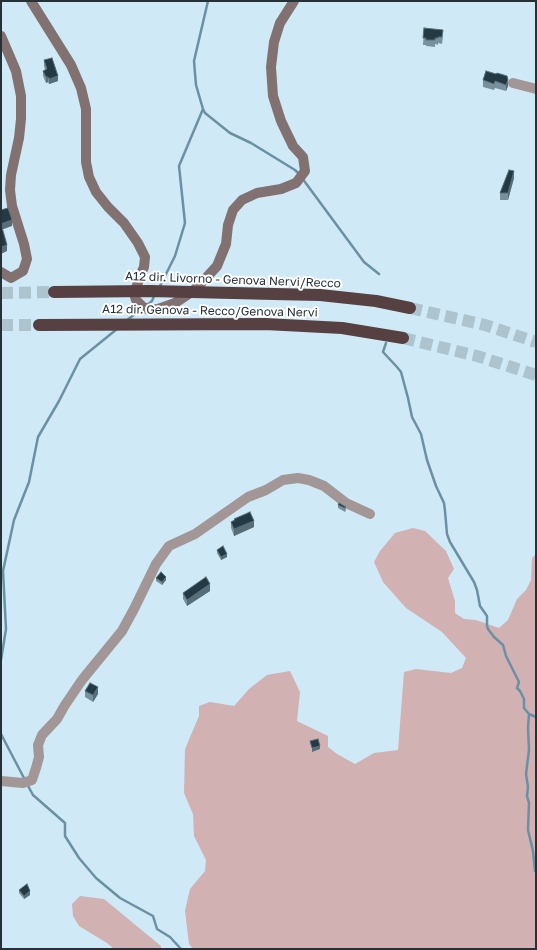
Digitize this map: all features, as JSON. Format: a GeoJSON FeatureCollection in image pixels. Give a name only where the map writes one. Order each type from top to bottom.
{"type":"FeatureCollection","features":[{"type":"Feature","properties":{"kind":"highway","name":"A12 dir. Livorno - Genova Nervi/Recco"},"geometry":{"type":"LineString","coordinates":[[54,292],[150,291],[320,295],[376,301],[410,308]]}},
{"type":"Feature","properties":{"kind":"highway","name":"A12 dir. Genova - Recco/Genova Nervi"},"geometry":{"type":"LineString","coordinates":[[39,325],[265,324],[342,328],[403,338]]}},
{"type":"Feature","properties":{"kind":"street"},"geometry":{"type":"LineString","coordinates":[[31,1],[71,65],[81,88],[86,109],[86,162],[90,177],[96,192],[124,223],[145,256],[142,274],[135,291],[135,297],[142,306],[149,310],[158,309],[175,303],[192,291],[217,266],[226,244],[228,225],[233,210],[242,200],[257,193],[281,189],[296,183],[305,171],[303,157],[293,146],[281,122],[273,96],[271,67],[274,42],[280,23],[294,1]]}},
{"type":"Feature","properties":{"kind":"street"},"geometry":{"type":"LineString","coordinates":[[1,36],[16,70],[21,96],[19,138],[11,175],[10,190],[12,206],[27,259],[22,271],[11,278],[1,272]]}},
{"type":"Feature","properties":{"kind":"street"},"geometry":{"type":"LineString","coordinates":[[513,83],[536,89]]}},
{"type":"Feature","properties":{"kind":"street"},"geometry":{"type":"LineString","coordinates":[[1,781],[27,782],[36,768],[39,757],[38,745],[42,734],[57,719],[82,680],[122,632],[156,564],[168,546],[195,534],[248,497],[266,490],[283,480],[298,478],[309,480],[324,486],[346,503],[370,514]]}},
{"type":"Feature","properties":{"kind":"shaded area"},"geometry":{"type":"Polygon","coordinates":[[[413,528],[425,531],[446,551],[454,569],[448,578],[455,601],[455,613],[464,619],[476,620],[499,628],[508,620],[517,599],[526,590],[531,580],[532,558],[536,554],[536,949],[193,949],[189,944],[185,911],[190,889],[205,871],[206,860],[194,836],[193,814],[184,793],[185,749],[199,716],[199,706],[210,702],[234,706],[249,689],[267,675],[290,671],[300,692],[297,721],[328,736],[328,747],[355,764],[374,753],[398,750],[404,672],[416,669],[451,673],[462,668],[466,658],[442,632],[406,608],[383,582],[374,562],[380,551],[395,533],[413,528]]]}},
{"type":"Feature","properties":{"kind":"shaded area"},"geometry":{"type":"Polygon","coordinates":[[[80,896],[104,899],[161,946],[161,949],[114,949],[79,926],[73,916],[72,904],[80,896]]]}},
{"type":"Feature","properties":{"kind":"building"},"geometry":{"type":"Polygon","coordinates":[[[424,28],[443,30],[442,37],[435,38],[435,40],[426,40],[426,38],[423,38],[424,28]]]}},
{"type":"Feature","properties":{"kind":"building"},"geometry":{"type":"Polygon","coordinates":[[[52,58],[58,76],[49,79],[43,71],[47,69],[44,60],[52,58]]]}},
{"type":"Feature","properties":{"kind":"building"},"geometry":{"type":"Polygon","coordinates":[[[486,71],[507,76],[508,80],[506,85],[495,81],[494,84],[483,80],[486,71]]]}},
{"type":"Feature","properties":{"kind":"building"},"geometry":{"type":"Polygon","coordinates":[[[509,170],[514,171],[508,193],[500,193],[509,170]]]}},
{"type":"Feature","properties":{"kind":"building"},"geometry":{"type":"Polygon","coordinates":[[[8,208],[12,220],[1,224],[1,210],[8,208]]]}},
{"type":"Feature","properties":{"kind":"building"},"geometry":{"type":"Polygon","coordinates":[[[1,224],[7,245],[1,247],[1,224]]]}},
{"type":"Feature","properties":{"kind":"building"},"geometry":{"type":"Polygon","coordinates":[[[339,503],[346,507],[345,508],[338,505],[339,503]]]}},
{"type":"Feature","properties":{"kind":"building"},"geometry":{"type":"Polygon","coordinates":[[[250,512],[254,521],[234,529],[231,522],[235,520],[234,519],[250,512]]]}},
{"type":"Feature","properties":{"kind":"building"},"geometry":{"type":"Polygon","coordinates":[[[223,546],[227,554],[221,557],[217,550],[223,546]]]}},
{"type":"Feature","properties":{"kind":"building"},"geometry":{"type":"Polygon","coordinates":[[[161,572],[166,577],[162,582],[156,578],[161,572]]]}},
{"type":"Feature","properties":{"kind":"building"},"geometry":{"type":"Polygon","coordinates":[[[206,577],[210,584],[187,600],[183,593],[206,577]]]}},
{"type":"Feature","properties":{"kind":"building"},"geometry":{"type":"Polygon","coordinates":[[[90,683],[98,687],[93,695],[85,691],[90,683]]]}},
{"type":"Feature","properties":{"kind":"building"},"geometry":{"type":"Polygon","coordinates":[[[318,739],[320,746],[312,748],[310,741],[318,739]]]}},
{"type":"Feature","properties":{"kind":"building"},"geometry":{"type":"Polygon","coordinates":[[[27,884],[30,891],[24,896],[19,890],[27,884]]]}},
{"type":"Feature","properties":{"kind":"waterway"},"geometry":{"type":"LineString","coordinates":[[159,288],[175,256],[185,223],[179,166],[203,109],[196,85],[194,61],[208,1]]}},
{"type":"Feature","properties":{"kind":"waterway"},"geometry":{"type":"LineString","coordinates":[[203,109],[205,113],[230,133],[251,143],[299,174]]}},
{"type":"Feature","properties":{"kind":"waterway"},"geometry":{"type":"LineString","coordinates":[[302,178],[364,262],[379,274]]}},
{"type":"Feature","properties":{"kind":"waterway"},"geometry":{"type":"LineString","coordinates":[[146,306],[152,301],[155,294]]}},
{"type":"Feature","properties":{"kind":"waterway"},"geometry":{"type":"LineString","coordinates":[[127,320],[142,309]]}},
{"type":"Feature","properties":{"kind":"waterway"},"geometry":{"type":"LineString","coordinates":[[1,660],[6,629],[3,571],[14,520],[29,482],[38,437],[59,401],[80,359],[117,329]]}},
{"type":"Feature","properties":{"kind":"waterway"},"geometry":{"type":"LineString","coordinates":[[386,343],[383,352],[401,372],[412,417],[421,434],[427,460],[444,503],[447,534],[450,542],[474,582],[480,606],[487,616],[488,629],[503,645],[506,656],[519,682],[517,688],[524,699],[524,708],[529,714],[536,717]]}},
{"type":"Feature","properties":{"kind":"waterway"},"geometry":{"type":"LineString","coordinates":[[529,714],[529,750],[526,774],[528,787],[527,796],[529,803],[528,830],[533,851],[535,871]]}},
{"type":"Feature","properties":{"kind":"waterway"},"geometry":{"type":"LineString","coordinates":[[1,734],[25,780]]}},
{"type":"Feature","properties":{"kind":"waterway"},"geometry":{"type":"LineString","coordinates":[[27,784],[33,795],[65,823],[65,836],[79,858],[96,878],[120,898],[153,916],[157,929],[170,937],[181,949]]}},
{"type":"Feature","properties":{"kind":"tunnel"},"geometry":{"type":"LineString","coordinates":[[1,293],[54,292]]}},
{"type":"Feature","properties":{"kind":"tunnel"},"geometry":{"type":"LineString","coordinates":[[410,308],[485,325],[536,342]]}},
{"type":"Feature","properties":{"kind":"tunnel"},"geometry":{"type":"LineString","coordinates":[[1,325],[39,325]]}},
{"type":"Feature","properties":{"kind":"tunnel"},"geometry":{"type":"LineString","coordinates":[[403,338],[477,356],[536,375]]}}]}
